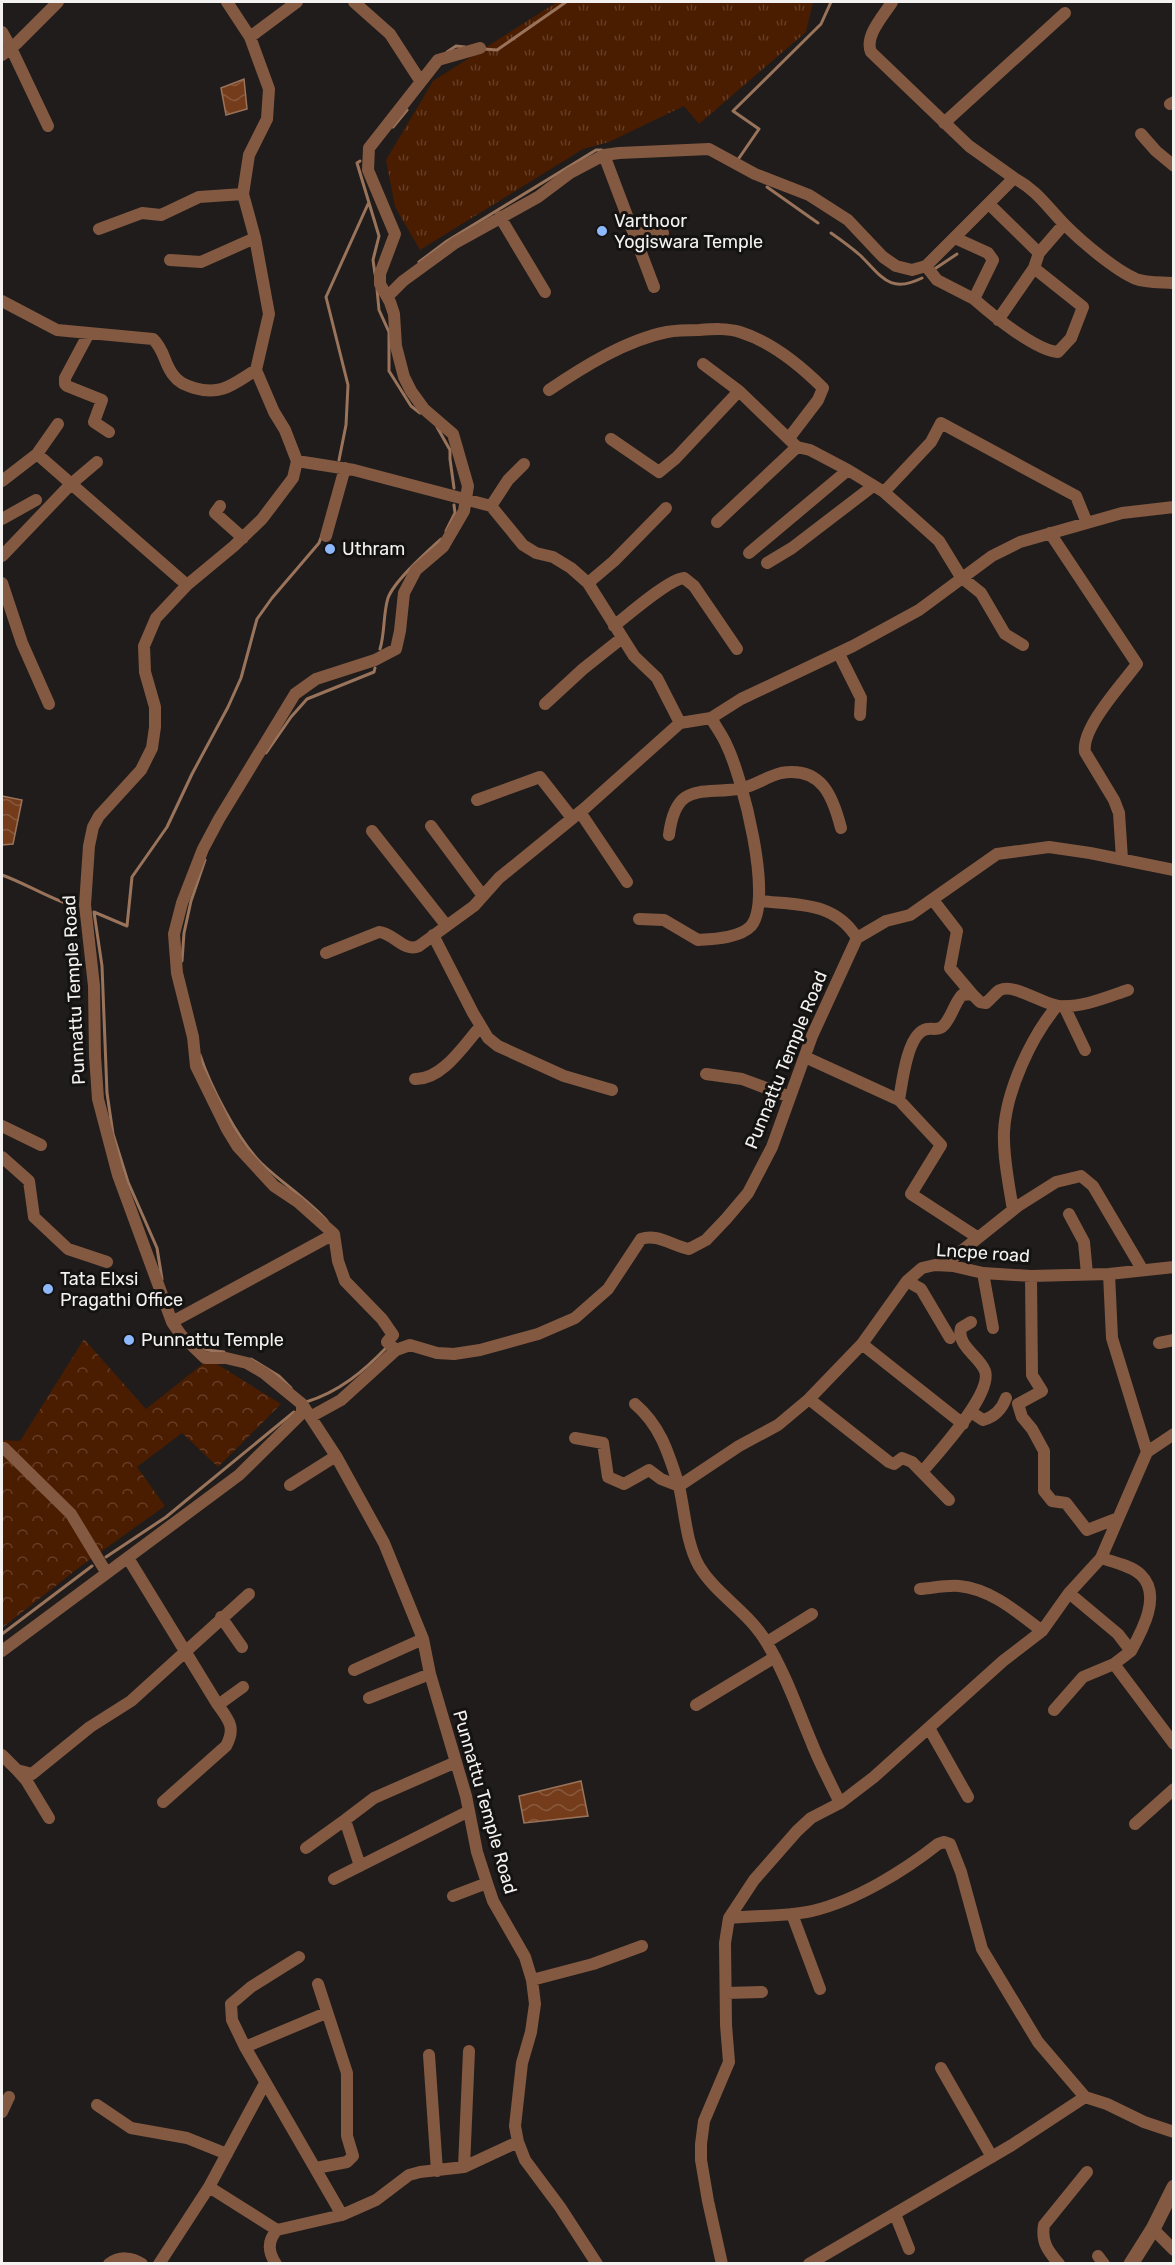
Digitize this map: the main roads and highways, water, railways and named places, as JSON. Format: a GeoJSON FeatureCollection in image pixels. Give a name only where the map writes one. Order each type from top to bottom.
{"type":"FeatureCollection","features":[{"type":"Feature","properties":{"kind":"water"},"geometry":{"type":"Polygon","coordinates":[[[244,79],[247,109],[226,115],[221,88],[244,79]]]}},
{"type":"Feature","properties":{"kind":"water"},"geometry":{"type":"Polygon","coordinates":[[[2,796],[22,800],[13,844],[2,845],[2,796]]]}},
{"type":"Feature","properties":{"kind":"water"},"geometry":{"type":"Polygon","coordinates":[[[581,1781],[588,1816],[524,1823],[519,1796],[581,1781]]]}},
{"type":"Feature","properties":{"kind":"waterway"},"geometry":{"type":"LineString","coordinates":[[484,49],[497,50],[566,2]]}},
{"type":"Feature","properties":{"kind":"waterway"},"geometry":{"type":"LineString","coordinates":[[737,161],[759,129],[733,111],[821,24],[831,2]]}},
{"type":"Feature","properties":{"kind":"waterway"},"geometry":{"type":"LineString","coordinates":[[447,52],[456,46],[465,47]]}},
{"type":"Feature","properties":{"kind":"waterway"},"geometry":{"type":"LineString","coordinates":[[393,127],[407,110]]}},
{"type":"Feature","properties":{"kind":"waterway"},"geometry":{"type":"LineString","coordinates":[[419,262],[447,241],[596,150],[602,150]]}},
{"type":"Feature","properties":{"kind":"waterway"},"geometry":{"type":"LineString","coordinates":[[360,161],[357,163],[379,236],[373,260],[375,274]]}},
{"type":"Feature","properties":{"kind":"waterway"},"geometry":{"type":"LineString","coordinates":[[767,187],[818,223]]}},
{"type":"Feature","properties":{"kind":"waterway"},"geometry":{"type":"LineString","coordinates":[[339,460],[346,425],[348,385],[326,297],[368,204]]}},
{"type":"Feature","properties":{"kind":"waterway"},"geometry":{"type":"LineString","coordinates":[[831,233],[858,253],[887,281],[902,284],[922,278]]}},
{"type":"Feature","properties":{"kind":"waterway"},"geometry":{"type":"LineString","coordinates":[[936,268],[957,254]]}},
{"type":"Feature","properties":{"kind":"waterway"},"geometry":{"type":"LineString","coordinates":[[377,289],[379,310],[389,332],[389,371],[411,406],[420,413]]}},
{"type":"Feature","properties":{"kind":"waterway"},"geometry":{"type":"LineString","coordinates":[[437,427],[450,450],[454,488]]}},
{"type":"Feature","properties":{"kind":"waterway"},"geometry":{"type":"LineString","coordinates":[[446,531],[455,513],[454,505]]}},
{"type":"Feature","properties":{"kind":"waterway"},"geometry":{"type":"LineString","coordinates":[[162,1279],[157,1248],[128,1182],[113,1134],[107,1093],[102,966],[94,912],[127,926],[132,877],[167,827],[228,707],[241,678],[257,619],[319,543],[322,535]]}},
{"type":"Feature","properties":{"kind":"waterway"},"geometry":{"type":"LineString","coordinates":[[380,649],[386,604],[391,591],[441,539]]}},
{"type":"Feature","properties":{"kind":"waterway"},"geometry":{"type":"LineString","coordinates":[[266,753],[291,717],[307,699],[374,672],[375,668]]}},
{"type":"Feature","properties":{"kind":"waterway"},"geometry":{"type":"LineString","coordinates":[[182,961],[184,933],[191,901],[205,860]]}},
{"type":"Feature","properties":{"kind":"waterway"},"geometry":{"type":"LineString","coordinates":[[2,875],[76,907]]}},
{"type":"Feature","properties":{"kind":"waterway"},"geometry":{"type":"LineString","coordinates":[[200,1055],[226,1112],[252,1153],[327,1221]]}},
{"type":"Feature","properties":{"kind":"waterway"},"geometry":{"type":"LineString","coordinates":[[197,1343],[207,1350],[224,1352]]}},
{"type":"Feature","properties":{"kind":"waterway"},"geometry":{"type":"LineString","coordinates":[[305,1401],[318,1398],[340,1387],[387,1347]]}},
{"type":"Feature","properties":{"kind":"waterway"},"geometry":{"type":"LineString","coordinates":[[251,1359],[279,1376],[291,1388]]}},
{"type":"Feature","properties":{"kind":"waterway"},"geometry":{"type":"LineString","coordinates":[[106,1557],[166,1517],[294,1412]]}},
{"type":"Feature","properties":{"kind":"waterway"},"geometry":{"type":"LineString","coordinates":[[2,1634],[92,1566]]}},
{"type":"Feature","properties":{"kind":"place","name":"Varthoor Yogiswara Temple"},"geometry":{"type":"Point","coordinates":[602,231]}},
{"type":"Feature","properties":{"kind":"place","name":"Uthram"},"geometry":{"type":"Point","coordinates":[330,549]}},
{"type":"Feature","properties":{"kind":"place","name":"Tata Elxsi Pragathi Office"},"geometry":{"type":"Point","coordinates":[48,1289]}},
{"type":"Feature","properties":{"kind":"place","name":"Punnattu Temple"},"geometry":{"type":"Point","coordinates":[129,1340]}}]}
